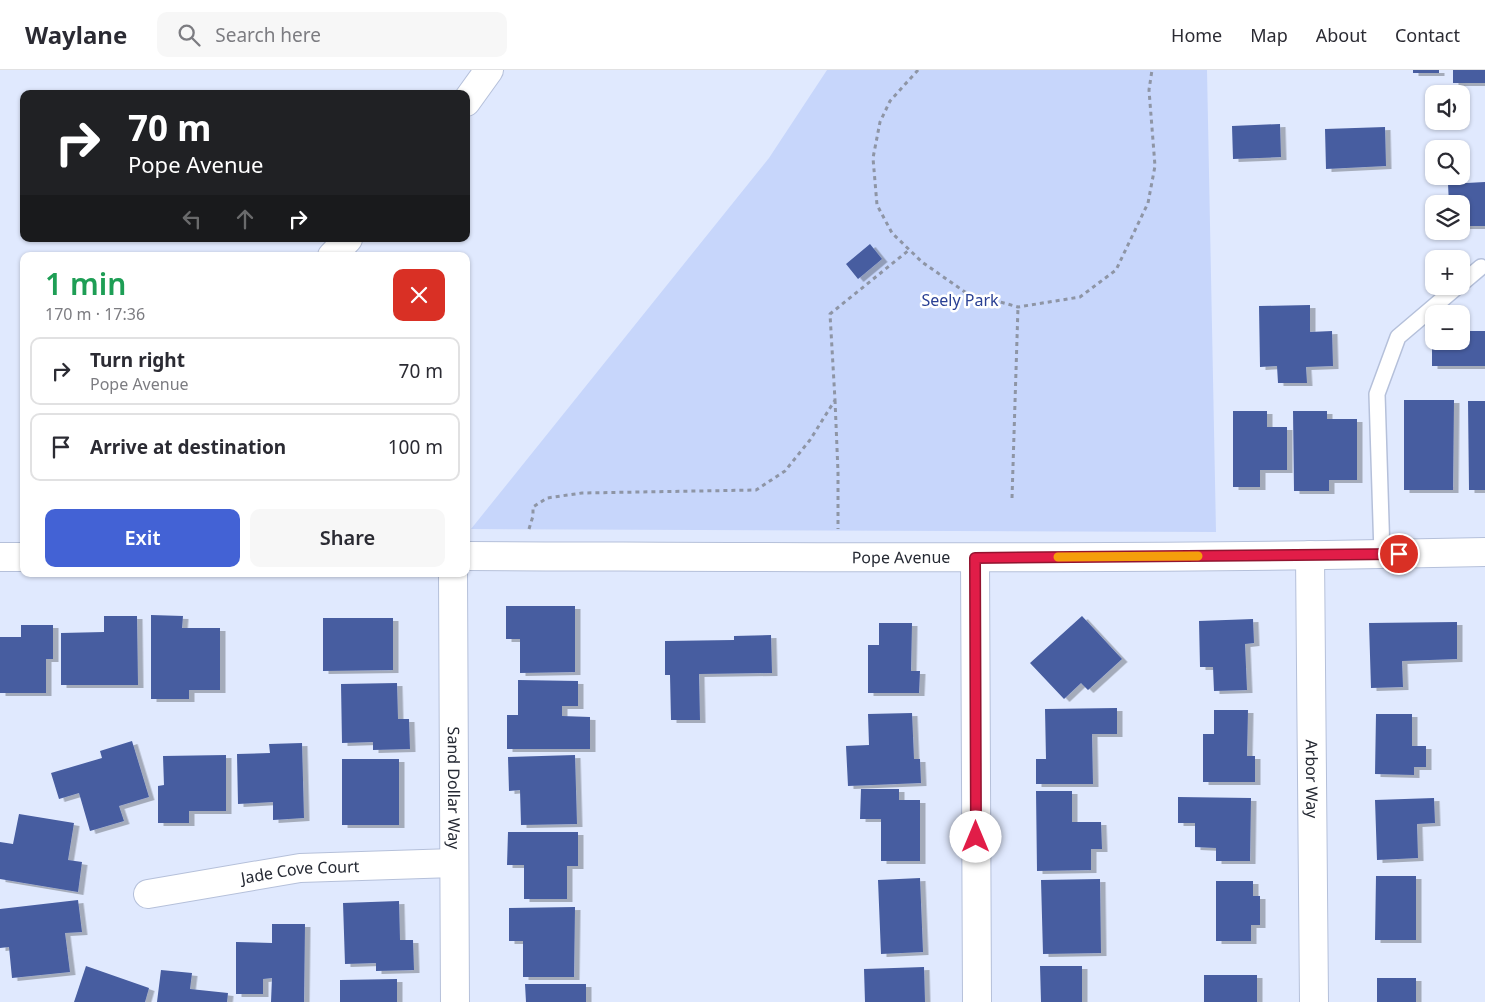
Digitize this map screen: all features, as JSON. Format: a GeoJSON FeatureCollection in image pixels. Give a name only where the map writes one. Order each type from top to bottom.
{"type":"FeatureCollection","features":[{"type":"Feature","properties":{"kind":"street"},"geometry":{"type":"LineString","coordinates":[[470,96],[489,70]]}},
{"type":"Feature","properties":{"kind":"street"},"geometry":{"type":"LineString","coordinates":[[336,252],[345,242]]}},
{"type":"Feature","properties":{"kind":"street","name":"Pope Avenue"},"geometry":{"type":"LineString","coordinates":[[470,556],[975,558],[1485,552]]}},
{"type":"Feature","properties":{"kind":"street","name":"Arbor Way"},"geometry":{"type":"LineString","coordinates":[[1310,555],[1314,1002]]}},
{"type":"Feature","properties":{"kind":"street"},"geometry":{"type":"LineString","coordinates":[[0,557],[20,557]]}},
{"type":"Feature","properties":{"kind":"street"},"geometry":{"type":"LineString","coordinates":[[975,558],[977,1002]]}},
{"type":"Feature","properties":{"kind":"street","name":"Sand Dollar Way"},"geometry":{"type":"LineString","coordinates":[[453,577],[455,1002]]}},
{"type":"Feature","properties":{"kind":"street","name":"Jade Cove Court"},"geometry":{"type":"LineString","coordinates":[[148,894],[300,868],[454,863]]}},
{"type":"Feature","properties":{"kind":"lane"},"geometry":{"type":"LineString","coordinates":[[1470,276],[1481,267]]}},
{"type":"Feature","properties":{"kind":"lane"},"geometry":{"type":"LineString","coordinates":[[1382,554],[1377,394],[1398,337],[1447,295]]}},
{"type":"Feature","properties":{"kind":"path"},"geometry":{"type":"LineString","coordinates":[[918,70],[890,101],[880,122],[873,158],[878,205],[892,233],[922,262],[965,292],[1018,307],[1080,297],[1116,270],[1148,203],[1155,166],[1149,90],[1152,70]]}},
{"type":"Feature","properties":{"kind":"path"},"geometry":{"type":"LineString","coordinates":[[838,557],[838,472],[830,314],[909,250]]}},
{"type":"Feature","properties":{"kind":"path"},"geometry":{"type":"LineString","coordinates":[[1012,498],[1018,307]]}},
{"type":"Feature","properties":{"kind":"path"},"geometry":{"type":"LineString","coordinates":[[521,556],[533,516],[533,507],[546,498],[582,493],[756,490],[785,471],[810,440],[835,400]]}},
{"type":"Feature","properties":{"kind":"green space","name":"Seely Park"},"geometry":{"type":"Polygon","coordinates":[[[827,70],[1207,70],[1216,532],[471,529],[769,158],[827,70]]]}},
{"type":"Feature","properties":{"kind":"building"},"geometry":{"type":"Polygon","coordinates":[[[1413,70],[1439,70],[1439,73],[1413,73],[1413,70]]]}},
{"type":"Feature","properties":{"kind":"building"},"geometry":{"type":"Polygon","coordinates":[[[1453,70],[1485,70],[1485,83],[1453,83],[1453,70]]]}},
{"type":"Feature","properties":{"kind":"building"},"geometry":{"type":"Polygon","coordinates":[[[1280,124],[1281,157],[1233,159],[1232,126],[1280,124]]]}},
{"type":"Feature","properties":{"kind":"building"},"geometry":{"type":"Polygon","coordinates":[[[1385,127],[1386,166],[1326,169],[1325,129],[1385,127]]]}},
{"type":"Feature","properties":{"kind":"building"},"geometry":{"type":"Polygon","coordinates":[[[1485,182],[1485,226],[1470,226],[1470,195],[1449,195],[1448,185],[1470,185],[1470,183],[1485,182]]]}},
{"type":"Feature","properties":{"kind":"building"},"geometry":{"type":"Polygon","coordinates":[[[870,244],[882,259],[858,279],[846,264],[870,244]]]}},
{"type":"Feature","properties":{"kind":"building"},"geometry":{"type":"Polygon","coordinates":[[[1310,305],[1310,332],[1332,331],[1333,366],[1306,367],[1307,383],[1278,383],[1277,366],[1260,367],[1259,306],[1310,305]]]}},
{"type":"Feature","properties":{"kind":"building"},"geometry":{"type":"Polygon","coordinates":[[[1470,331],[1485,331],[1485,366],[1432,366],[1432,350],[1470,350],[1470,331]]]}},
{"type":"Feature","properties":{"kind":"building"},"geometry":{"type":"Polygon","coordinates":[[[1404,400],[1454,400],[1453,490],[1404,490],[1404,400]]]}},
{"type":"Feature","properties":{"kind":"building"},"geometry":{"type":"Polygon","coordinates":[[[1468,401],[1485,401],[1485,490],[1469,490],[1468,401]]]}},
{"type":"Feature","properties":{"kind":"building"},"geometry":{"type":"Polygon","coordinates":[[[1233,411],[1267,411],[1267,427],[1287,427],[1287,470],[1260,470],[1260,487],[1233,487],[1233,411]]]}},
{"type":"Feature","properties":{"kind":"building"},"geometry":{"type":"Polygon","coordinates":[[[1293,411],[1327,411],[1327,419],[1357,419],[1357,480],[1329,480],[1329,491],[1294,491],[1293,411]]]}},
{"type":"Feature","properties":{"kind":"building"},"geometry":{"type":"Polygon","coordinates":[[[506,606],[575,606],[575,672],[520,673],[520,639],[506,639],[506,606]]]}},
{"type":"Feature","properties":{"kind":"building"},"geometry":{"type":"Polygon","coordinates":[[[151,615],[183,616],[182,628],[220,628],[220,690],[189,690],[189,699],[151,699],[151,615]]]}},
{"type":"Feature","properties":{"kind":"building"},"geometry":{"type":"Polygon","coordinates":[[[104,616],[137,616],[138,685],[61,685],[61,633],[104,632],[104,616]]]}},
{"type":"Feature","properties":{"kind":"building"},"geometry":{"type":"Polygon","coordinates":[[[1082,616],[1122,659],[1088,690],[1081,683],[1064,699],[1030,663],[1082,616]]]}},
{"type":"Feature","properties":{"kind":"building"},"geometry":{"type":"Polygon","coordinates":[[[323,618],[393,618],[393,670],[323,671],[323,618]]]}},
{"type":"Feature","properties":{"kind":"building"},"geometry":{"type":"Polygon","coordinates":[[[1253,619],[1254,643],[1245,644],[1247,690],[1214,691],[1213,667],[1200,667],[1199,621],[1253,619]]]}},
{"type":"Feature","properties":{"kind":"building"},"geometry":{"type":"Polygon","coordinates":[[[1457,622],[1457,659],[1402,661],[1403,687],[1371,688],[1369,623],[1457,622]]]}},
{"type":"Feature","properties":{"kind":"building"},"geometry":{"type":"Polygon","coordinates":[[[879,623],[912,623],[911,671],[920,671],[919,693],[868,693],[868,645],[879,645],[879,623]]]}},
{"type":"Feature","properties":{"kind":"building"},"geometry":{"type":"Polygon","coordinates":[[[21,625],[53,625],[53,659],[46,659],[46,693],[0,693],[0,637],[21,637],[21,625]]]}},
{"type":"Feature","properties":{"kind":"building"},"geometry":{"type":"Polygon","coordinates":[[[771,635],[772,673],[699,674],[700,720],[671,720],[670,675],[665,675],[665,641],[734,640],[734,636],[771,635]]]}},
{"type":"Feature","properties":{"kind":"building"},"geometry":{"type":"Polygon","coordinates":[[[518,680],[578,681],[578,706],[562,706],[562,716],[590,717],[590,749],[507,749],[507,715],[518,715],[518,680]]]}},
{"type":"Feature","properties":{"kind":"building"},"geometry":{"type":"Polygon","coordinates":[[[397,683],[398,719],[409,719],[410,749],[373,750],[373,742],[342,743],[341,684],[397,683]]]}},
{"type":"Feature","properties":{"kind":"building"},"geometry":{"type":"Polygon","coordinates":[[[1117,708],[1117,734],[1092,734],[1093,784],[1036,784],[1036,759],[1046,759],[1045,709],[1117,708]]]}},
{"type":"Feature","properties":{"kind":"building"},"geometry":{"type":"Polygon","coordinates":[[[1214,710],[1248,710],[1247,756],[1255,756],[1255,782],[1203,782],[1203,734],[1214,734],[1214,710]]]}},
{"type":"Feature","properties":{"kind":"building"},"geometry":{"type":"Polygon","coordinates":[[[912,713],[914,759],[920,759],[921,783],[848,786],[846,746],[869,745],[868,714],[912,713]]]}},
{"type":"Feature","properties":{"kind":"building"},"geometry":{"type":"Polygon","coordinates":[[[1376,714],[1412,714],[1412,746],[1426,746],[1426,767],[1414,767],[1414,775],[1375,774],[1376,714]]]}},
{"type":"Feature","properties":{"kind":"building"},"geometry":{"type":"Polygon","coordinates":[[[132,741],[149,797],[119,806],[124,821],[90,831],[79,793],[59,799],[51,773],[102,758],[100,751],[132,741]]]}},
{"type":"Feature","properties":{"kind":"building"},"geometry":{"type":"Polygon","coordinates":[[[302,743],[304,818],[273,820],[273,802],[238,804],[237,754],[270,753],[269,744],[302,743]]]}},
{"type":"Feature","properties":{"kind":"building"},"geometry":{"type":"Polygon","coordinates":[[[226,755],[226,811],[189,811],[189,823],[158,823],[158,786],[164,785],[163,756],[226,755]]]}},
{"type":"Feature","properties":{"kind":"building"},"geometry":{"type":"Polygon","coordinates":[[[575,755],[577,824],[521,825],[520,790],[509,791],[508,757],[575,755]]]}},
{"type":"Feature","properties":{"kind":"building"},"geometry":{"type":"Polygon","coordinates":[[[342,759],[399,759],[399,825],[342,825],[342,759]]]}},
{"type":"Feature","properties":{"kind":"building"},"geometry":{"type":"Polygon","coordinates":[[[861,789],[899,789],[899,800],[920,800],[920,861],[881,861],[881,819],[860,819],[861,789]]]}},
{"type":"Feature","properties":{"kind":"building"},"geometry":{"type":"Polygon","coordinates":[[[1036,791],[1072,791],[1072,822],[1101,822],[1102,849],[1091,849],[1091,870],[1037,871],[1036,791]]]}},
{"type":"Feature","properties":{"kind":"building"},"geometry":{"type":"Polygon","coordinates":[[[1178,797],[1251,798],[1250,861],[1216,861],[1216,848],[1195,847],[1195,823],[1178,823],[1178,797]]]}},
{"type":"Feature","properties":{"kind":"building"},"geometry":{"type":"Polygon","coordinates":[[[1434,798],[1435,823],[1417,824],[1418,858],[1377,860],[1375,800],[1434,798]]]}},
{"type":"Feature","properties":{"kind":"building"},"geometry":{"type":"Polygon","coordinates":[[[19,814],[74,823],[68,860],[82,862],[78,892],[0,879],[0,842],[13,844],[19,814]]]}},
{"type":"Feature","properties":{"kind":"building"},"geometry":{"type":"Polygon","coordinates":[[[508,832],[578,832],[578,866],[567,866],[567,899],[524,899],[524,865],[507,865],[508,832]]]}},
{"type":"Feature","properties":{"kind":"building"},"geometry":{"type":"Polygon","coordinates":[[[1376,876],[1416,876],[1416,940],[1375,940],[1376,876]]]}},
{"type":"Feature","properties":{"kind":"building"},"geometry":{"type":"Polygon","coordinates":[[[920,878],[923,952],[881,954],[878,880],[920,878]]]}},
{"type":"Feature","properties":{"kind":"building"},"geometry":{"type":"Polygon","coordinates":[[[1100,879],[1101,953],[1043,954],[1041,880],[1100,879]]]}},
{"type":"Feature","properties":{"kind":"building"},"geometry":{"type":"Polygon","coordinates":[[[1216,881],[1253,881],[1253,896],[1260,896],[1260,925],[1251,925],[1251,941],[1216,941],[1216,881]]]}},
{"type":"Feature","properties":{"kind":"building"},"geometry":{"type":"Polygon","coordinates":[[[78,900],[82,932],[65,933],[70,972],[12,978],[9,947],[0,948],[0,909],[78,900]]]}},
{"type":"Feature","properties":{"kind":"building"},"geometry":{"type":"Polygon","coordinates":[[[399,901],[400,940],[413,940],[414,970],[376,971],[376,963],[345,964],[343,903],[399,901]]]}},
{"type":"Feature","properties":{"kind":"building"},"geometry":{"type":"Polygon","coordinates":[[[575,907],[574,977],[523,977],[523,941],[509,941],[509,908],[575,907]]]}},
{"type":"Feature","properties":{"kind":"building"},"geometry":{"type":"Polygon","coordinates":[[[272,924],[305,924],[304,1002],[271,1002],[272,978],[263,979],[263,994],[236,994],[236,942],[272,943],[272,924]]]}},
{"type":"Feature","properties":{"kind":"building"},"geometry":{"type":"Polygon","coordinates":[[[86,966],[149,988],[145,1002],[74,1002],[86,966]]]}},
{"type":"Feature","properties":{"kind":"building"},"geometry":{"type":"Polygon","coordinates":[[[1040,966],[1082,966],[1082,1002],[1041,1002],[1040,966]]]}},
{"type":"Feature","properties":{"kind":"building"},"geometry":{"type":"Polygon","coordinates":[[[924,967],[925,1002],[865,1002],[864,969],[924,967]]]}},
{"type":"Feature","properties":{"kind":"building"},"geometry":{"type":"Polygon","coordinates":[[[161,970],[192,973],[190,989],[228,993],[227,1002],[157,1002],[161,970]]]}},
{"type":"Feature","properties":{"kind":"building"},"geometry":{"type":"Polygon","coordinates":[[[1204,975],[1257,975],[1257,1002],[1204,1002],[1204,975]]]}},
{"type":"Feature","properties":{"kind":"building"},"geometry":{"type":"Polygon","coordinates":[[[1377,978],[1416,978],[1416,1002],[1377,1002],[1377,978]]]}},
{"type":"Feature","properties":{"kind":"building"},"geometry":{"type":"Polygon","coordinates":[[[397,979],[397,1002],[340,1002],[340,980],[397,979]]]}},
{"type":"Feature","properties":{"kind":"building"},"geometry":{"type":"Polygon","coordinates":[[[525,984],[586,984],[586,1002],[526,1002],[525,984]]]}},
{"type":"Feature","properties":{"kind":"slow traffic"},"geometry":{"type":"LineString","coordinates":[[1058,557],[1198,556]]}},
{"type":"Feature","properties":{"kind":"route"},"geometry":{"type":"LineString","coordinates":[[976,837],[975,558],[1399,554]]}}]}
